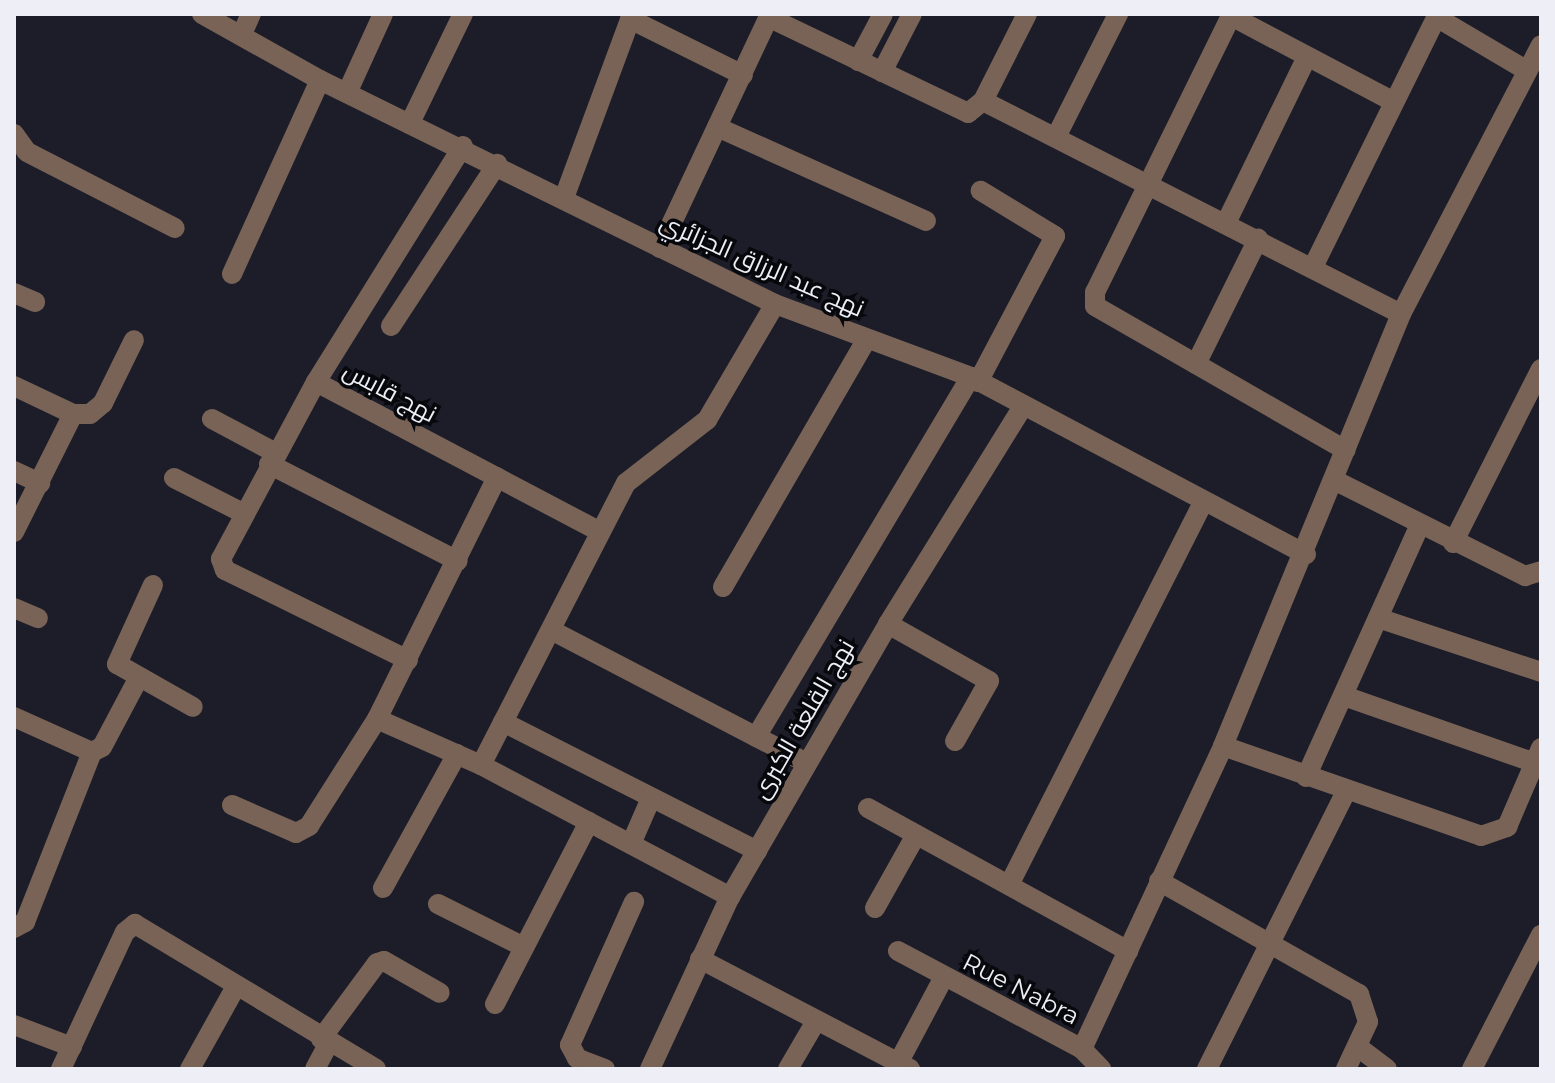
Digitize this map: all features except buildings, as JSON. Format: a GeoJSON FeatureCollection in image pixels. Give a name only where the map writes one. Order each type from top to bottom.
{"type":"FeatureCollection","features":[{"type":"Feature","properties":{"kind":"street","name":"نهج عبد الرزاق الجزائري"},"geometry":{"type":"LineString","coordinates":[[202,14],[320,80],[463,146],[775,304],[975,380],[1203,503],[1306,554]]}},
{"type":"Feature","properties":{"kind":"street"},"geometry":{"type":"LineString","coordinates":[[242,34],[251,14]]}},
{"type":"Feature","properties":{"kind":"street"},"geometry":{"type":"LineString","coordinates":[[347,93],[383,14]]}},
{"type":"Feature","properties":{"kind":"street"},"geometry":{"type":"LineString","coordinates":[[411,121],[463,14]]}},
{"type":"Feature","properties":{"kind":"street"},"geometry":{"type":"LineString","coordinates":[[858,61],[883,14]]}},
{"type":"Feature","properties":{"kind":"street"},"geometry":{"type":"LineString","coordinates":[[882,72],[912,14]]}},
{"type":"Feature","properties":{"kind":"street"},"geometry":{"type":"LineString","coordinates":[[660,248],[769,16],[968,113],[983,101],[1027,14]]}},
{"type":"Feature","properties":{"kind":"street"},"geometry":{"type":"LineString","coordinates":[[1056,137],[1118,14]]}},
{"type":"Feature","properties":{"kind":"street"},"geometry":{"type":"LineString","coordinates":[[1345,450],[1095,306],[1095,292],[1232,15],[1392,101]]}},
{"type":"Feature","properties":{"kind":"street"},"geometry":{"type":"LineString","coordinates":[[564,198],[631,16],[743,75]]}},
{"type":"Feature","properties":{"kind":"street"},"geometry":{"type":"LineString","coordinates":[[1313,267],[1392,101],[1437,16],[1526,70]]}},
{"type":"Feature","properties":{"kind":"street"},"geometry":{"type":"LineString","coordinates":[[1082,1049],[1223,746],[1306,554],[1401,314],[1541,45]]}},
{"type":"Feature","properties":{"kind":"street"},"geometry":{"type":"LineString","coordinates":[[1226,223],[1307,57]]}},
{"type":"Feature","properties":{"kind":"street"},"geometry":{"type":"LineString","coordinates":[[232,274],[320,80]]}},
{"type":"Feature","properties":{"kind":"street"},"geometry":{"type":"LineString","coordinates":[[983,101],[1148,182],[1401,314]]}},
{"type":"Feature","properties":{"kind":"street"},"geometry":{"type":"LineString","coordinates":[[717,127],[926,221]]}},
{"type":"Feature","properties":{"kind":"street"},"geometry":{"type":"LineString","coordinates":[[14,134],[27,152],[175,228]]}},
{"type":"Feature","properties":{"kind":"street","name":"نهج قابس"},"geometry":{"type":"LineString","coordinates":[[463,146],[316,382],[600,532]]}},
{"type":"Feature","properties":{"kind":"street"},"geometry":{"type":"LineString","coordinates":[[391,326],[497,164]]}},
{"type":"Feature","properties":{"kind":"street"},"geometry":{"type":"LineString","coordinates":[[756,737],[975,380],[1055,236],[981,191]]}},
{"type":"Feature","properties":{"kind":"street"},"geometry":{"type":"LineString","coordinates":[[1196,364],[1258,239]]}},
{"type":"Feature","properties":{"kind":"street"},"geometry":{"type":"LineString","coordinates":[[14,293],[35,302]]}},
{"type":"Feature","properties":{"kind":"street"},"geometry":{"type":"LineString","coordinates":[[481,765],[633,473],[707,420],[775,304]]}},
{"type":"Feature","properties":{"kind":"street"},"geometry":{"type":"LineString","coordinates":[[14,386],[73,414],[90,414],[103,403],[134,340]]}},
{"type":"Feature","properties":{"kind":"street"},"geometry":{"type":"LineString","coordinates":[[723,587],[866,340]]}},
{"type":"Feature","properties":{"kind":"street"},"geometry":{"type":"LineString","coordinates":[[1453,543],[1541,369]]}},
{"type":"Feature","properties":{"kind":"street"},"geometry":{"type":"LineString","coordinates":[[316,382],[221,554],[225,570],[408,660]]}},
{"type":"Feature","properties":{"kind":"street","name":"نهج القلعة الكبرى"},"geometry":{"type":"LineString","coordinates":[[650,1069],[730,897],[888,624],[1023,406]]}},
{"type":"Feature","properties":{"kind":"street"},"geometry":{"type":"LineString","coordinates":[[14,532],[73,414]]}},
{"type":"Feature","properties":{"kind":"street"},"geometry":{"type":"LineString","coordinates":[[212,419],[272,459],[458,561]]}},
{"type":"Feature","properties":{"kind":"street"},"geometry":{"type":"LineString","coordinates":[[14,471],[40,483]]}},
{"type":"Feature","properties":{"kind":"street"},"geometry":{"type":"LineString","coordinates":[[232,805],[302,832],[377,719],[497,477]]}},
{"type":"Feature","properties":{"kind":"street"},"geometry":{"type":"LineString","coordinates":[[174,478],[243,513]]}},
{"type":"Feature","properties":{"kind":"street"},"geometry":{"type":"LineString","coordinates":[[1334,480],[1453,543],[1525,576],[1541,571]]}},
{"type":"Feature","properties":{"kind":"street"},"geometry":{"type":"LineString","coordinates":[[1009,885],[1203,503]]}},
{"type":"Feature","properties":{"kind":"street"},"geometry":{"type":"LineString","coordinates":[[1306,777],[1420,525]]}},
{"type":"Feature","properties":{"kind":"street"},"geometry":{"type":"LineString","coordinates":[[153,585],[116,659],[119,668],[193,707]]}},
{"type":"Feature","properties":{"kind":"street"},"geometry":{"type":"LineString","coordinates":[[14,608],[38,618]]}},
{"type":"Feature","properties":{"kind":"street"},"geometry":{"type":"LineString","coordinates":[[1378,618],[1541,672]]}},
{"type":"Feature","properties":{"kind":"street"},"geometry":{"type":"LineString","coordinates":[[888,624],[989,681],[955,741]]}},
{"type":"Feature","properties":{"kind":"street"},"geometry":{"type":"LineString","coordinates":[[551,630],[807,763]]}},
{"type":"Feature","properties":{"kind":"street"},"geometry":{"type":"LineString","coordinates":[[14,928],[22,927],[92,752],[102,747],[138,679]]}},
{"type":"Feature","properties":{"kind":"street"},"geometry":{"type":"LineString","coordinates":[[1223,746],[1481,836],[1494,835],[1507,827],[1538,756],[1344,696]]}},
{"type":"Feature","properties":{"kind":"street"},"geometry":{"type":"LineString","coordinates":[[14,717],[92,752]]}},
{"type":"Feature","properties":{"kind":"street"},"geometry":{"type":"LineString","coordinates":[[377,719],[481,765],[730,897]]}},
{"type":"Feature","properties":{"kind":"street"},"geometry":{"type":"LineString","coordinates":[[503,722],[757,851]]}},
{"type":"Feature","properties":{"kind":"street"},"geometry":{"type":"LineString","coordinates":[[383,888],[457,754]]}},
{"type":"Feature","properties":{"kind":"street"},"geometry":{"type":"LineString","coordinates":[[1207,1069],[1346,791]]}},
{"type":"Feature","properties":{"kind":"street"},"geometry":{"type":"LineString","coordinates":[[631,844],[651,798]]}},
{"type":"Feature","properties":{"kind":"street"},"geometry":{"type":"LineString","coordinates":[[868,808],[1128,951]]}},
{"type":"Feature","properties":{"kind":"street"},"geometry":{"type":"LineString","coordinates":[[495,1004],[589,822]]}},
{"type":"Feature","properties":{"kind":"street"},"geometry":{"type":"LineString","coordinates":[[875,908],[916,835]]}},
{"type":"Feature","properties":{"kind":"street"},"geometry":{"type":"LineString","coordinates":[[1159,881],[1359,994],[1368,1022],[1346,1069]]}},
{"type":"Feature","properties":{"kind":"street"},"geometry":{"type":"LineString","coordinates":[[605,1069],[577,1058],[570,1045],[634,902]]}},
{"type":"Feature","properties":{"kind":"street"},"geometry":{"type":"LineString","coordinates":[[438,904],[524,947]]}},
{"type":"Feature","properties":{"kind":"street"},"geometry":{"type":"LineString","coordinates":[[61,1069],[125,932],[135,924],[235,988],[374,1069]]}},
{"type":"Feature","properties":{"kind":"street"},"geometry":{"type":"LineString","coordinates":[[1472,1069],[1541,935]]}},
{"type":"Feature","properties":{"kind":"street"},"geometry":{"type":"LineString","coordinates":[[898,951],[944,977]]}},
{"type":"Feature","properties":{"kind":"street"},"geometry":{"type":"LineString","coordinates":[[700,959],[901,1067]]}},
{"type":"Feature","properties":{"kind":"street"},"geometry":{"type":"LineString","coordinates":[[315,1069],[325,1041],[377,963],[384,961],[440,993]]}},
{"type":"Feature","properties":{"kind":"street","name":"Rue Nabra"},"geometry":{"type":"LineString","coordinates":[[901,1067],[944,977],[1082,1049],[1101,1069]]}},
{"type":"Feature","properties":{"kind":"street"},"geometry":{"type":"LineString","coordinates":[[190,1069],[235,988]]}},
{"type":"Feature","properties":{"kind":"street"},"geometry":{"type":"LineString","coordinates":[[788,1069],[816,1021]]}},
{"type":"Feature","properties":{"kind":"street"},"geometry":{"type":"LineString","coordinates":[[14,1025],[72,1047]]}},
{"type":"Feature","properties":{"kind":"street"},"geometry":{"type":"LineString","coordinates":[[1358,1047],[1387,1069]]}}]}
